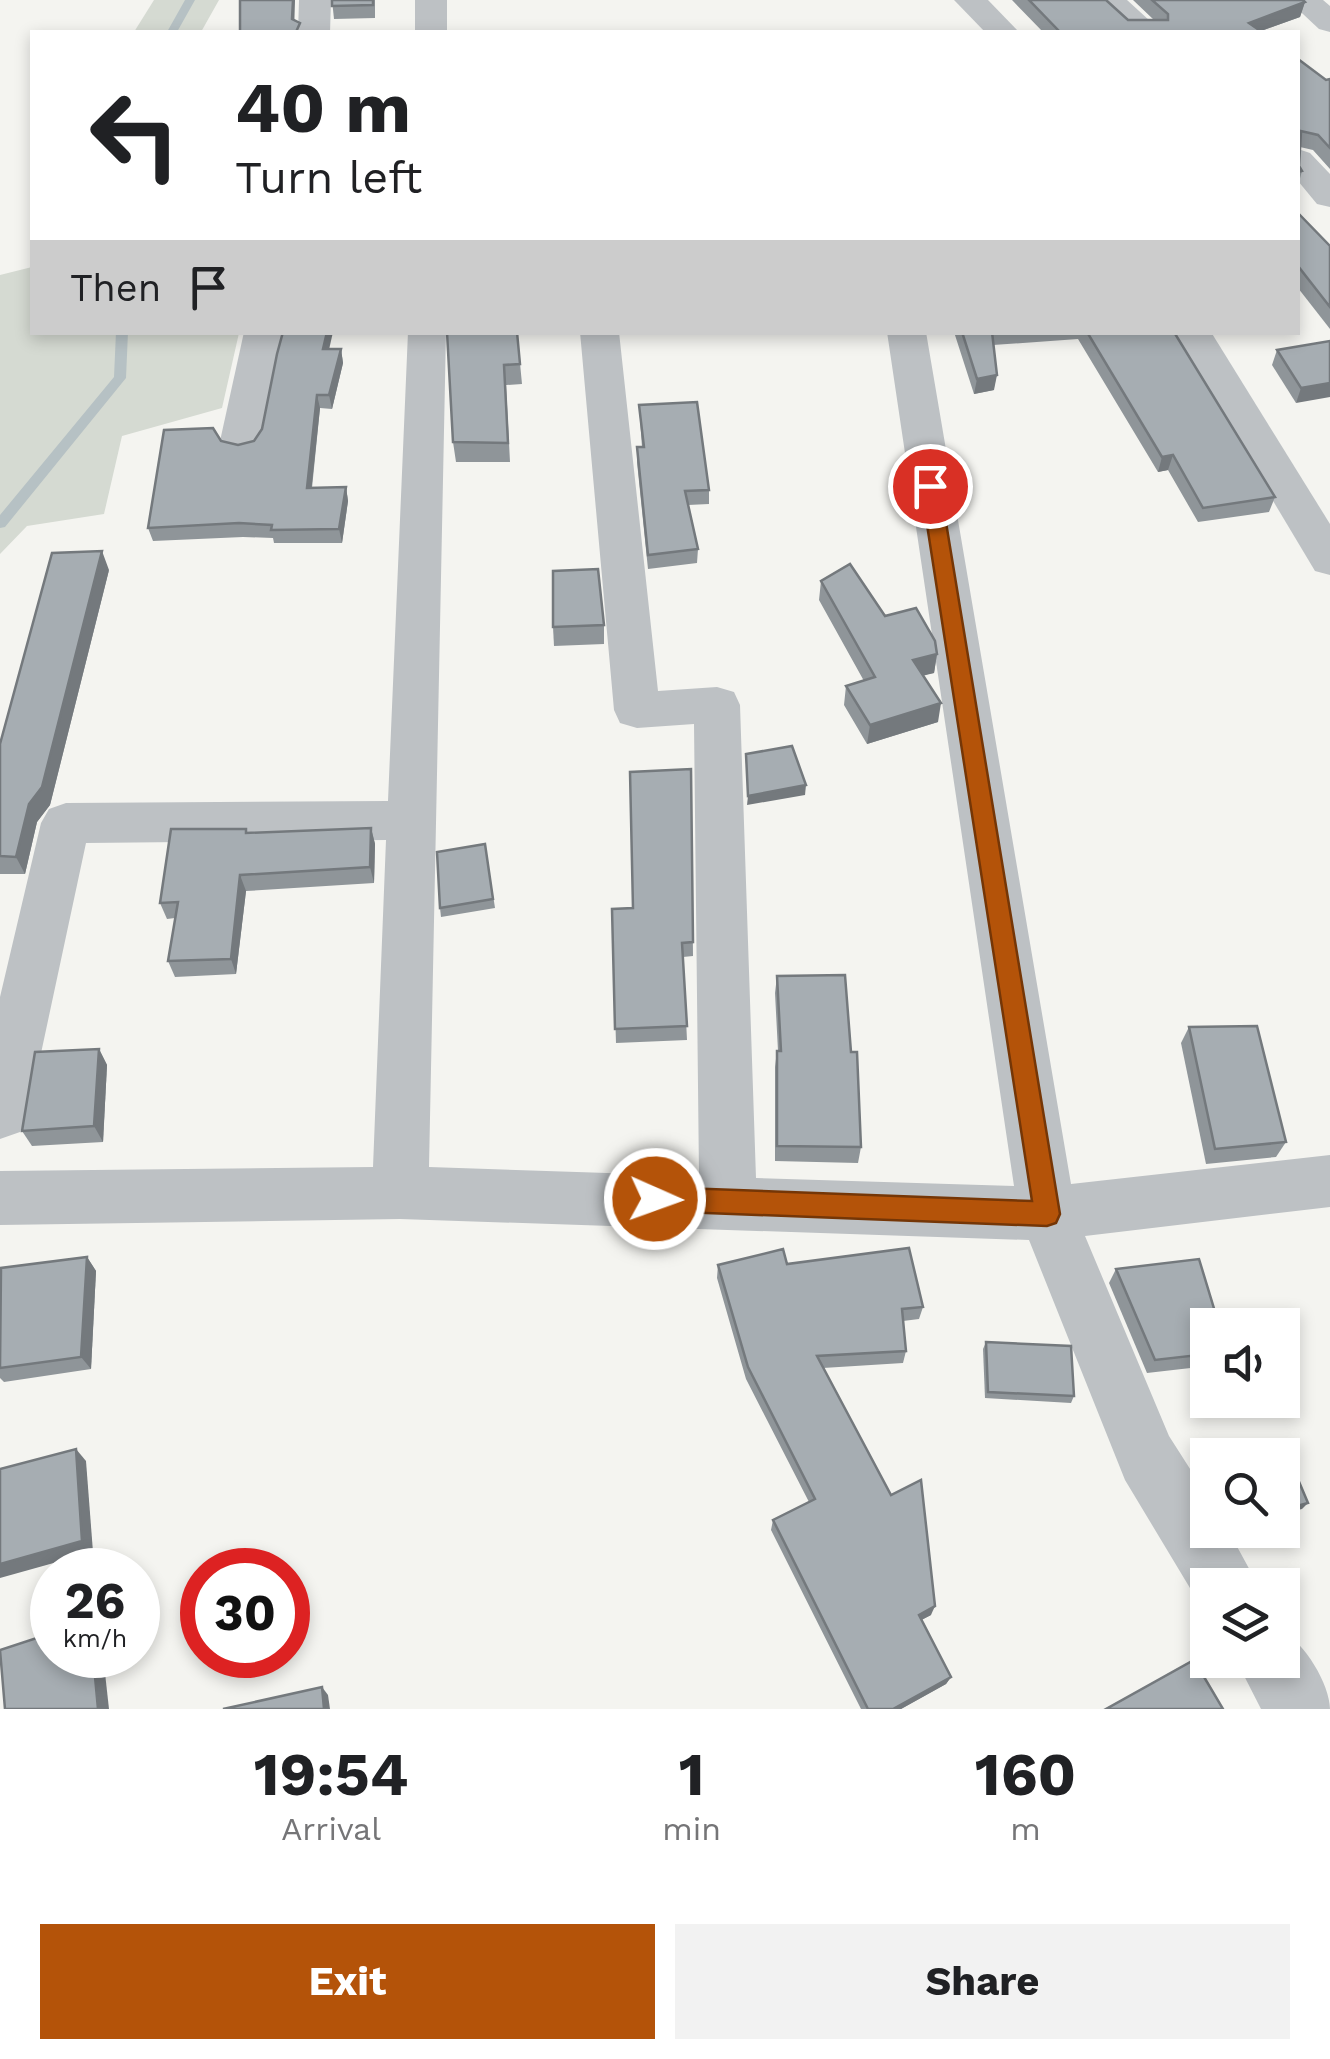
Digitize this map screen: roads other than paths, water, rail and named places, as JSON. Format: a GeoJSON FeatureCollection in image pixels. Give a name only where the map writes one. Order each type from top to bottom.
{"type":"FeatureCollection","features":[{"type":"Feature","properties":{"kind":"street"},"geometry":{"type":"LineString","coordinates":[[314,30],[315,0]]}},
{"type":"Feature","properties":{"kind":"street"},"geometry":{"type":"LineString","coordinates":[[431,30],[432,0]]}},
{"type":"Feature","properties":{"kind":"street"},"geometry":{"type":"LineString","coordinates":[[970,0],[1001,30]]}},
{"type":"Feature","properties":{"kind":"street"},"geometry":{"type":"LineString","coordinates":[[1107,0],[1144,30]]}},
{"type":"Feature","properties":{"kind":"street"},"geometry":{"type":"LineString","coordinates":[[1304,0],[1330,22]]}},
{"type":"Feature","properties":{"kind":"street"},"geometry":{"type":"LineString","coordinates":[[1300,162],[1330,196]]}},
{"type":"Feature","properties":{"kind":"street"},"geometry":{"type":"LineString","coordinates":[[241,441],[263,335]]}},
{"type":"Feature","properties":{"kind":"street"},"geometry":{"type":"LineString","coordinates":[[400,1192],[427,335]]}},
{"type":"Feature","properties":{"kind":"street"},"geometry":{"type":"LineString","coordinates":[[600,335],[637,710],[717,705],[728,1201]]}},
{"type":"Feature","properties":{"kind":"street"},"geometry":{"type":"LineString","coordinates":[[906,335],[1047,1214],[1147,1458],[1215,1568]]}},
{"type":"Feature","properties":{"kind":"street"},"geometry":{"type":"LineString","coordinates":[[1192,335],[1330,560]]}},
{"type":"Feature","properties":{"kind":"street"},"geometry":{"type":"LineString","coordinates":[[0,1114],[66,823],[412,820]]}},
{"type":"Feature","properties":{"kind":"street"},"geometry":{"type":"LineString","coordinates":[[0,1198],[400,1192],[1047,1214],[1330,1181]]}},
{"type":"Feature","properties":{"kind":"street"},"geometry":{"type":"LineString","coordinates":[[1281,1678],[1300,1709]]}},
{"type":"Feature","properties":{"kind":"waterway"},"geometry":{"type":"LineString","coordinates":[[173,30],[190,0]]}},
{"type":"Feature","properties":{"kind":"waterway"},"geometry":{"type":"LineString","coordinates":[[0,524],[120,378],[122,335]]}}]}
